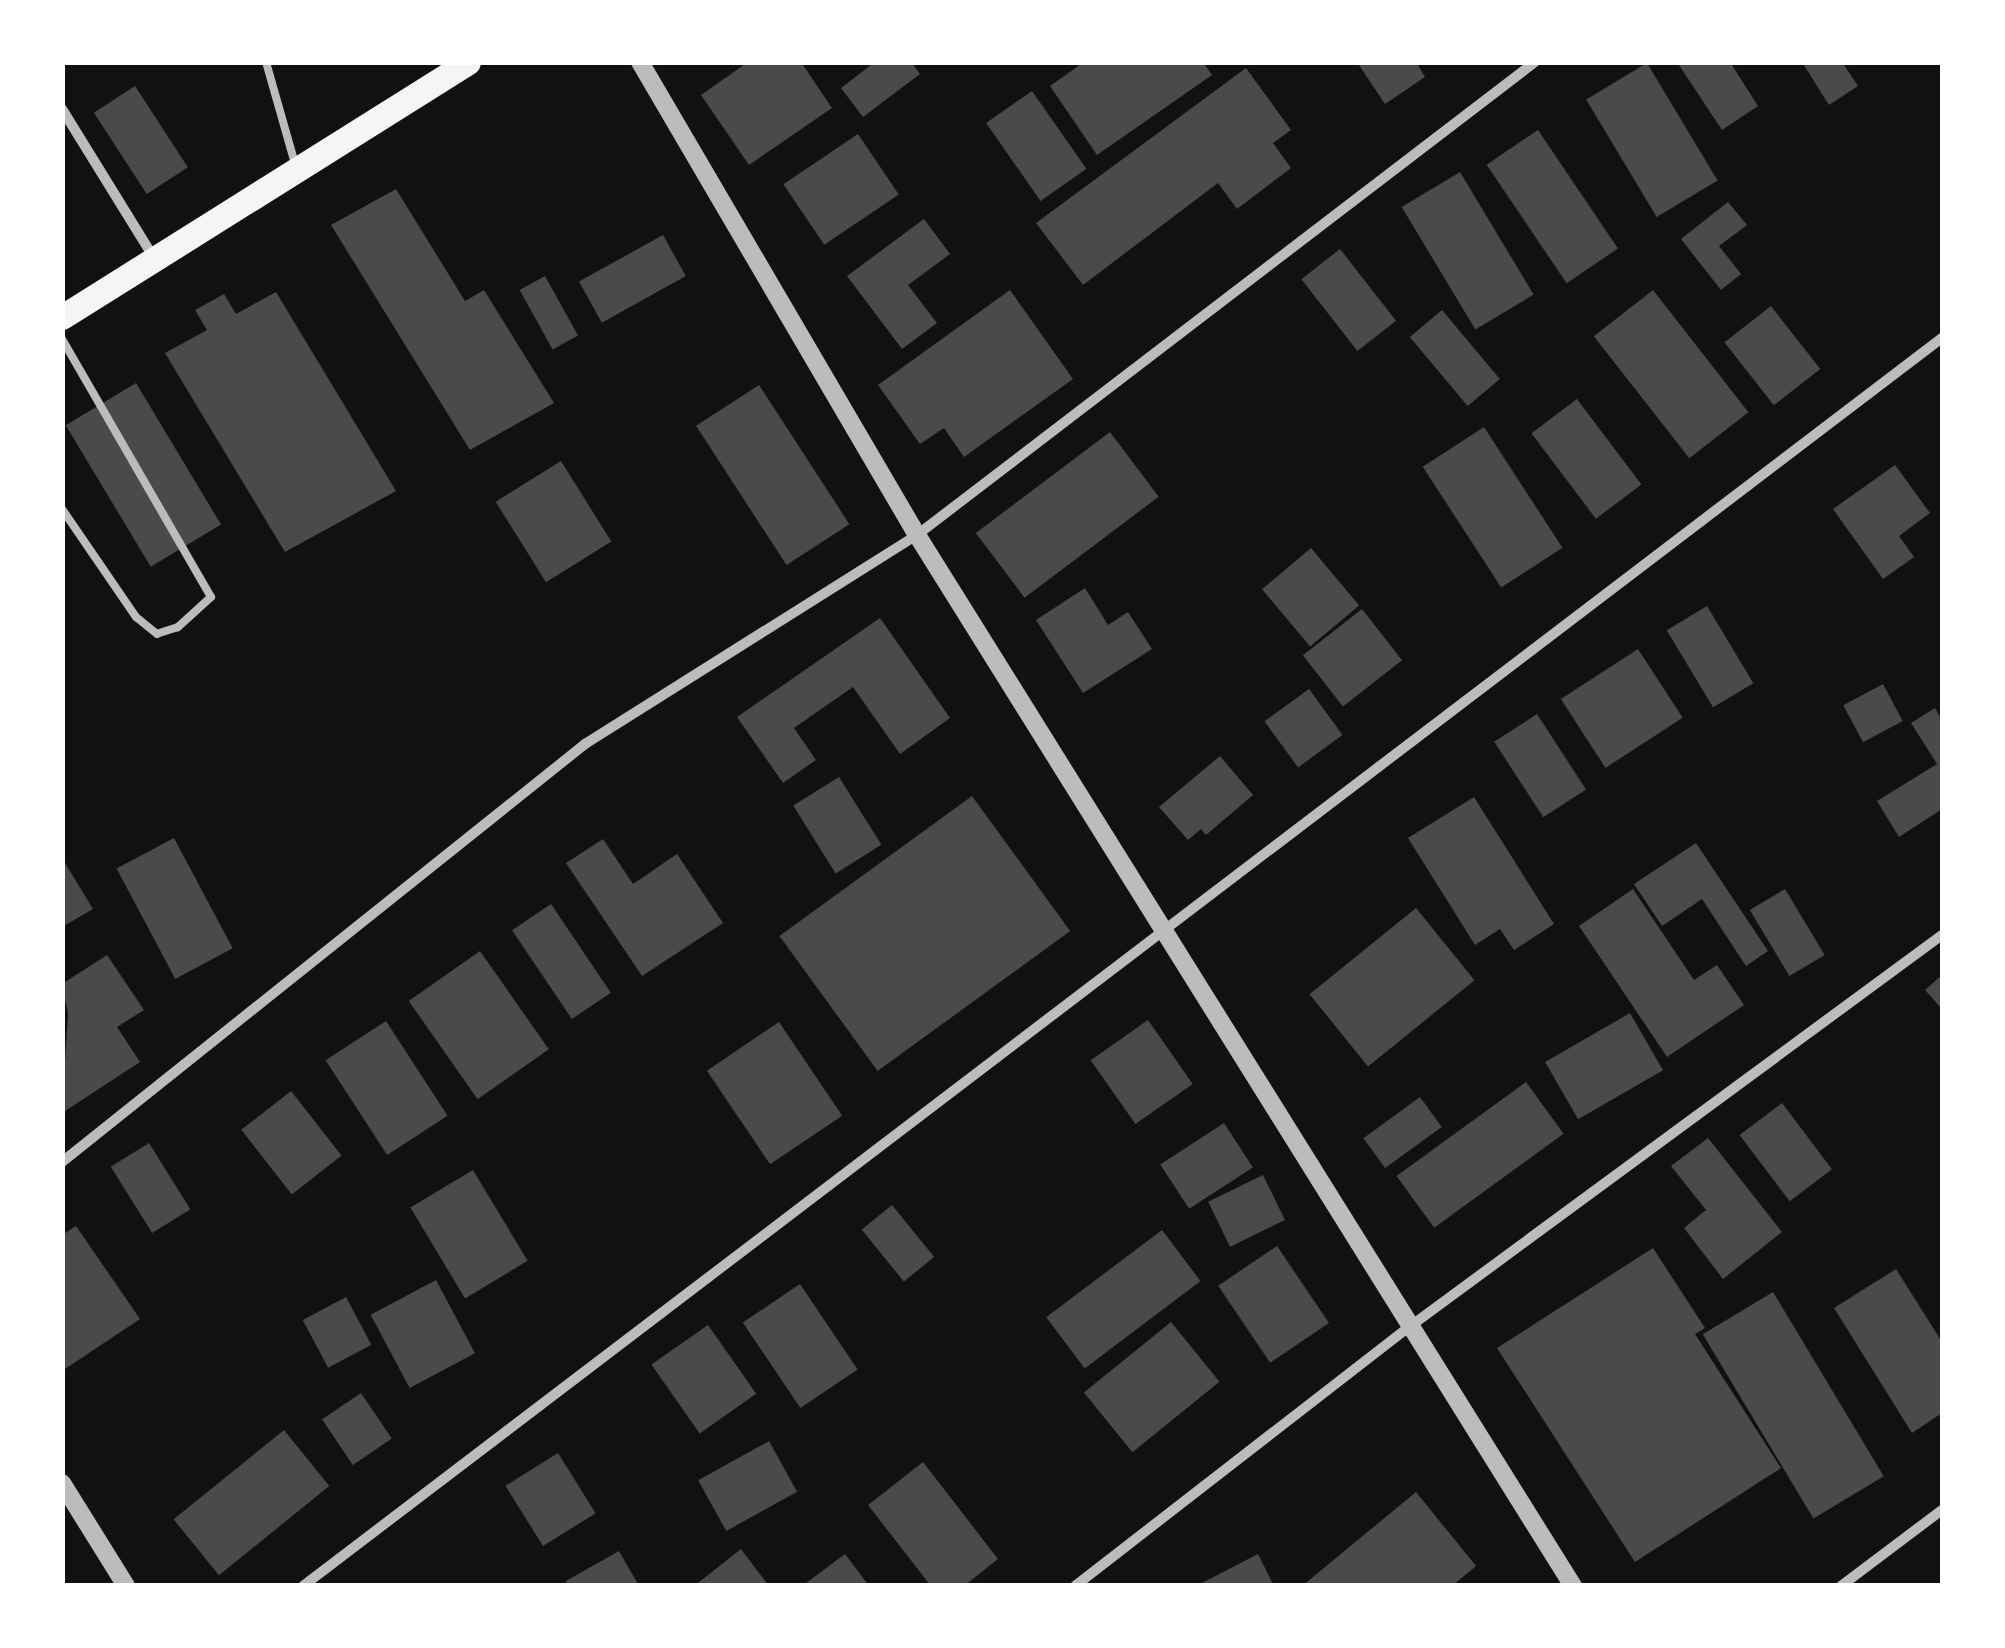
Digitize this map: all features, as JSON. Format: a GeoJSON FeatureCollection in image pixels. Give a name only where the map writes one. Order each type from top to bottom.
{"type":"FeatureCollection","features":[{"type":"Feature","properties":{"kind":"main road"},"geometry":{"type":"LineString","coordinates":[[62,317],[468,62]]}},
{"type":"Feature","properties":{"kind":"street"},"geometry":{"type":"LineString","coordinates":[[640,62],[917,535],[1572,1586]]}},
{"type":"Feature","properties":{"kind":"street"},"geometry":{"type":"LineString","coordinates":[[62,1162],[585,744],[917,535],[1535,62]]}},
{"type":"Feature","properties":{"kind":"street"},"geometry":{"type":"LineString","coordinates":[[62,109],[155,259]]}},
{"type":"Feature","properties":{"kind":"street"},"geometry":{"type":"LineString","coordinates":[[303,1586],[1942,338]]}},
{"type":"Feature","properties":{"kind":"street"},"geometry":{"type":"LineString","coordinates":[[1076,1586],[1412,1325],[1942,935]]}},
{"type":"Feature","properties":{"kind":"street"},"geometry":{"type":"LineString","coordinates":[[62,1484],[126,1586]]}},
{"type":"Feature","properties":{"kind":"street"},"geometry":{"type":"LineString","coordinates":[[1841,1586],[1942,1510]]}},
{"type":"Feature","properties":{"kind":"lane"},"geometry":{"type":"LineString","coordinates":[[266,62],[297,170]]}},
{"type":"Feature","properties":{"kind":"lane"},"geometry":{"type":"LineString","coordinates":[[62,340],[211,596],[178,627],[157,634],[136,617],[62,508]]}},
{"type":"Feature","properties":{"kind":"building"},"geometry":{"type":"Polygon","coordinates":[[[748,62],[801,62],[832,108],[749,165],[701,95],[748,62]]]}},
{"type":"Feature","properties":{"kind":"building"},"geometry":{"type":"Polygon","coordinates":[[[875,62],[911,62],[920,74],[863,117],[841,88],[875,62]]]}},
{"type":"Feature","properties":{"kind":"building"},"geometry":{"type":"Polygon","coordinates":[[[1084,62],[1203,62],[1212,75],[1097,155],[1050,86],[1084,62]]]}},
{"type":"Feature","properties":{"kind":"building"},"geometry":{"type":"Polygon","coordinates":[[[1357,62],[1416,62],[1425,77],[1385,104],[1357,62]]]}},
{"type":"Feature","properties":{"kind":"building"},"geometry":{"type":"Polygon","coordinates":[[[1677,62],[1730,62],[1758,106],[1722,130],[1677,62]]]}},
{"type":"Feature","properties":{"kind":"building"},"geometry":{"type":"Polygon","coordinates":[[[1802,62],[1842,62],[1858,86],[1829,105],[1802,62]]]}},
{"type":"Feature","properties":{"kind":"building"},"geometry":{"type":"Polygon","coordinates":[[[1647,63],[1718,180],[1657,217],[1586,100],[1647,63]]]}},
{"type":"Feature","properties":{"kind":"building"},"geometry":{"type":"Polygon","coordinates":[[[1246,68],[1291,130],[1273,143],[1291,168],[1237,209],[1218,183],[1083,285],[1036,223],[1246,68]]]}},
{"type":"Feature","properties":{"kind":"building"},"geometry":{"type":"Polygon","coordinates":[[[135,86],[188,167],[147,194],[94,113],[135,86]]]}},
{"type":"Feature","properties":{"kind":"building"},"geometry":{"type":"Polygon","coordinates":[[[1032,91],[1086,169],[1041,201],[986,123],[1032,91]]]}},
{"type":"Feature","properties":{"kind":"building"},"geometry":{"type":"Polygon","coordinates":[[[1538,130],[1618,249],[1567,283],[1487,165],[1538,130]]]}},
{"type":"Feature","properties":{"kind":"building"},"geometry":{"type":"Polygon","coordinates":[[[858,134],[899,195],[824,245],[783,184],[858,134]]]}},
{"type":"Feature","properties":{"kind":"building"},"geometry":{"type":"Polygon","coordinates":[[[1460,172],[1534,295],[1475,330],[1402,207],[1460,172]]]}},
{"type":"Feature","properties":{"kind":"building"},"geometry":{"type":"Polygon","coordinates":[[[396,189],[465,301],[484,290],[554,403],[470,450],[331,225],[396,189]]]}},
{"type":"Feature","properties":{"kind":"building"},"geometry":{"type":"Polygon","coordinates":[[[1728,202],[1747,225],[1719,246],[1741,274],[1721,290],[1681,239],[1728,202]]]}},
{"type":"Feature","properties":{"kind":"building"},"geometry":{"type":"Polygon","coordinates":[[[924,219],[950,254],[908,285],[937,323],[902,349],[847,276],[924,219]]]}},
{"type":"Feature","properties":{"kind":"building"},"geometry":{"type":"Polygon","coordinates":[[[663,235],[686,276],[602,323],[579,282],[663,235]]]}},
{"type":"Feature","properties":{"kind":"building"},"geometry":{"type":"Polygon","coordinates":[[[1340,249],[1396,321],[1357,351],[1301,279],[1340,249]]]}},
{"type":"Feature","properties":{"kind":"building"},"geometry":{"type":"Polygon","coordinates":[[[545,276],[578,335],[553,350],[520,290],[545,276]]]}},
{"type":"Feature","properties":{"kind":"building"},"geometry":{"type":"Polygon","coordinates":[[[1010,290],[1073,379],[964,457],[944,428],[920,444],[878,385],[1010,290]]]}},
{"type":"Feature","properties":{"kind":"building"},"geometry":{"type":"Polygon","coordinates":[[[1653,290],[1748,412],[1689,458],[1594,336],[1653,290]]]}},
{"type":"Feature","properties":{"kind":"building"},"geometry":{"type":"Polygon","coordinates":[[[276,292],[396,491],[285,552],[165,353],[207,330],[195,310],[224,294],[236,314],[276,292]]]}},
{"type":"Feature","properties":{"kind":"building"},"geometry":{"type":"Polygon","coordinates":[[[1771,306],[1820,369],[1774,405],[1725,342],[1771,306]]]}},
{"type":"Feature","properties":{"kind":"building"},"geometry":{"type":"Polygon","coordinates":[[[1442,310],[1500,379],[1468,406],[1410,337],[1442,310]]]}},
{"type":"Feature","properties":{"kind":"building"},"geometry":{"type":"Polygon","coordinates":[[[136,383],[221,524],[151,567],[66,425],[136,383]]]}},
{"type":"Feature","properties":{"kind":"building"},"geometry":{"type":"Polygon","coordinates":[[[759,385],[849,524],[787,565],[696,426],[759,385]]]}},
{"type":"Feature","properties":{"kind":"building"},"geometry":{"type":"Polygon","coordinates":[[[1577,399],[1641,484],[1596,519],[1531,433],[1577,399]]]}},
{"type":"Feature","properties":{"kind":"building"},"geometry":{"type":"Polygon","coordinates":[[[1484,427],[1562,548],[1501,588],[1423,467],[1484,427]]]}},
{"type":"Feature","properties":{"kind":"building"},"geometry":{"type":"Polygon","coordinates":[[[1110,432],[1159,497],[1025,598],[976,533],[1110,432]]]}},
{"type":"Feature","properties":{"kind":"building"},"geometry":{"type":"Polygon","coordinates":[[[561,461],[611,542],[546,582],[496,502],[561,461]]]}},
{"type":"Feature","properties":{"kind":"building"},"geometry":{"type":"Polygon","coordinates":[[[1895,465],[1930,513],[1899,536],[1914,557],[1883,579],[1833,509],[1895,465]]]}},
{"type":"Feature","properties":{"kind":"building"},"geometry":{"type":"Polygon","coordinates":[[[1311,548],[1359,605],[1310,647],[1262,589],[1311,548]]]}},
{"type":"Feature","properties":{"kind":"building"},"geometry":{"type":"Polygon","coordinates":[[[1085,588],[1108,625],[1128,612],[1152,649],[1083,693],[1036,620],[1085,588]]]}},
{"type":"Feature","properties":{"kind":"building"},"geometry":{"type":"Polygon","coordinates":[[[1707,606],[1753,683],[1713,707],[1667,630],[1707,606]]]}},
{"type":"Feature","properties":{"kind":"building"},"geometry":{"type":"Polygon","coordinates":[[[1362,609],[1402,660],[1343,706],[1303,655],[1362,609]]]}},
{"type":"Feature","properties":{"kind":"building"},"geometry":{"type":"Polygon","coordinates":[[[880,618],[950,718],[900,754],[853,687],[794,728],[816,760],[783,783],[737,717],[880,618]]]}},
{"type":"Feature","properties":{"kind":"building"},"geometry":{"type":"Polygon","coordinates":[[[1638,649],[1683,718],[1606,768],[1561,699],[1638,649]]]}},
{"type":"Feature","properties":{"kind":"building"},"geometry":{"type":"Polygon","coordinates":[[[1883,684],[1903,721],[1863,742],[1843,705],[1883,684]]]}},
{"type":"Feature","properties":{"kind":"building"},"geometry":{"type":"Polygon","coordinates":[[[1309,689],[1343,735],[1298,767],[1265,721],[1309,689]]]}},
{"type":"Feature","properties":{"kind":"building"},"geometry":{"type":"Polygon","coordinates":[[[1935,708],[1942,720],[1942,809],[1899,837],[1877,801],[1937,764],[1911,723],[1935,708]]]}},
{"type":"Feature","properties":{"kind":"building"},"geometry":{"type":"Polygon","coordinates":[[[1537,714],[1586,789],[1543,817],[1494,742],[1537,714]]]}},
{"type":"Feature","properties":{"kind":"building"},"geometry":{"type":"Polygon","coordinates":[[[1220,756],[1253,795],[1206,835],[1201,829],[1188,840],[1159,807],[1220,756]]]}},
{"type":"Feature","properties":{"kind":"building"},"geometry":{"type":"Polygon","coordinates":[[[839,777],[881,845],[836,873],[793,806],[839,777]]]}},
{"type":"Feature","properties":{"kind":"building"},"geometry":{"type":"Polygon","coordinates":[[[972,796],[1070,931],[878,1071],[779,936],[972,796]]]}},
{"type":"Feature","properties":{"kind":"building"},"geometry":{"type":"Polygon","coordinates":[[[1474,797],[1554,924],[1514,950],[1500,929],[1475,945],[1408,838],[1474,797]]]}},
{"type":"Feature","properties":{"kind":"building"},"geometry":{"type":"Polygon","coordinates":[[[174,838],[233,948],[175,979],[117,869],[174,838]]]}},
{"type":"Feature","properties":{"kind":"building"},"geometry":{"type":"Polygon","coordinates":[[[603,839],[633,884],[677,854],[723,923],[642,976],[566,863],[603,839]]]}},
{"type":"Feature","properties":{"kind":"building"},"geometry":{"type":"Polygon","coordinates":[[[1696,843],[1768,951],[1746,966],[1702,899],[1662,926],[1634,884],[1696,843]]]}},
{"type":"Feature","properties":{"kind":"building"},"geometry":{"type":"Polygon","coordinates":[[[62,858],[93,909],[62,927],[62,858]]]}},
{"type":"Feature","properties":{"kind":"building"},"geometry":{"type":"Polygon","coordinates":[[[1633,889],[1694,980],[1717,965],[1744,1005],[1667,1057],[1579,926],[1633,889]]]}},
{"type":"Feature","properties":{"kind":"building"},"geometry":{"type":"Polygon","coordinates":[[[1785,889],[1825,955],[1790,976],[1750,910],[1785,889]]]}},
{"type":"Feature","properties":{"kind":"building"},"geometry":{"type":"Polygon","coordinates":[[[551,904],[611,993],[572,1019],[512,930],[551,904]]]}},
{"type":"Feature","properties":{"kind":"building"},"geometry":{"type":"Polygon","coordinates":[[[1416,908],[1475,980],[1368,1066],[1310,994],[1416,908]]]}},
{"type":"Feature","properties":{"kind":"building"},"geometry":{"type":"Polygon","coordinates":[[[480,951],[549,1049],[478,1099],[409,1001],[480,951]]]}},
{"type":"Feature","properties":{"kind":"building"},"geometry":{"type":"Polygon","coordinates":[[[107,955],[144,1010],[117,1027],[140,1062],[62,1113],[68,1013],[62,984],[107,955]]]}},
{"type":"Feature","properties":{"kind":"building"},"geometry":{"type":"Polygon","coordinates":[[[1942,975],[1942,1009],[1925,990],[1942,975]]]}},
{"type":"Feature","properties":{"kind":"building"},"geometry":{"type":"Polygon","coordinates":[[[1630,1013],[1663,1070],[1578,1119],[1545,1062],[1630,1013]]]}},
{"type":"Feature","properties":{"kind":"building"},"geometry":{"type":"Polygon","coordinates":[[[1148,1020],[1193,1084],[1135,1124],[1091,1060],[1148,1020]]]}},
{"type":"Feature","properties":{"kind":"building"},"geometry":{"type":"Polygon","coordinates":[[[386,1021],[448,1116],[387,1155],[326,1060],[386,1021]]]}},
{"type":"Feature","properties":{"kind":"building"},"geometry":{"type":"Polygon","coordinates":[[[779,1022],[842,1116],[770,1164],[707,1071],[779,1022]]]}},
{"type":"Feature","properties":{"kind":"building"},"geometry":{"type":"Polygon","coordinates":[[[1526,1082],[1564,1134],[1434,1228],[1397,1176],[1526,1082]]]}},
{"type":"Feature","properties":{"kind":"building"},"geometry":{"type":"Polygon","coordinates":[[[291,1091],[341,1156],[292,1194],[241,1130],[291,1091]]]}},
{"type":"Feature","properties":{"kind":"building"},"geometry":{"type":"Polygon","coordinates":[[[1420,1097],[1442,1127],[1385,1168],[1363,1138],[1420,1097]]]}},
{"type":"Feature","properties":{"kind":"building"},"geometry":{"type":"Polygon","coordinates":[[[1782,1103],[1832,1169],[1790,1201],[1740,1135],[1782,1103]]]}},
{"type":"Feature","properties":{"kind":"building"},"geometry":{"type":"Polygon","coordinates":[[[1224,1123],[1253,1167],[1189,1209],[1160,1164],[1224,1123]]]}},
{"type":"Feature","properties":{"kind":"building"},"geometry":{"type":"Polygon","coordinates":[[[1708,1138],[1782,1232],[1723,1279],[1684,1228],[1706,1210],[1671,1166],[1708,1138]]]}},
{"type":"Feature","properties":{"kind":"building"},"geometry":{"type":"Polygon","coordinates":[[[149,1143],[190,1209],[152,1233],[111,1167],[149,1143]]]}},
{"type":"Feature","properties":{"kind":"building"},"geometry":{"type":"Polygon","coordinates":[[[473,1170],[528,1261],[465,1298],[410,1208],[473,1170]]]}},
{"type":"Feature","properties":{"kind":"building"},"geometry":{"type":"Polygon","coordinates":[[[1263,1175],[1285,1220],[1230,1247],[1208,1202],[1263,1175]]]}},
{"type":"Feature","properties":{"kind":"building"},"geometry":{"type":"Polygon","coordinates":[[[892,1205],[934,1257],[904,1282],[862,1230],[892,1205]]]}},
{"type":"Feature","properties":{"kind":"building"},"geometry":{"type":"Polygon","coordinates":[[[76,1226],[140,1319],[62,1371],[62,1235],[76,1226]]]}},
{"type":"Feature","properties":{"kind":"building"},"geometry":{"type":"Polygon","coordinates":[[[1162,1230],[1201,1281],[1085,1368],[1046,1317],[1162,1230]]]}},
{"type":"Feature","properties":{"kind":"building"},"geometry":{"type":"Polygon","coordinates":[[[1277,1246],[1329,1323],[1270,1363],[1218,1286],[1277,1246]]]}},
{"type":"Feature","properties":{"kind":"building"},"geometry":{"type":"Polygon","coordinates":[[[1653,1248],[1705,1328],[1695,1334],[1781,1468],[1635,1562],[1497,1348],[1653,1248]]]}},
{"type":"Feature","properties":{"kind":"building"},"geometry":{"type":"Polygon","coordinates":[[[1896,1269],[1942,1342],[1942,1413],[1912,1433],[1834,1308],[1896,1269]]]}},
{"type":"Feature","properties":{"kind":"building"},"geometry":{"type":"Polygon","coordinates":[[[436,1280],[475,1353],[410,1388],[371,1315],[436,1280]]]}},
{"type":"Feature","properties":{"kind":"building"},"geometry":{"type":"Polygon","coordinates":[[[800,1284],[858,1369],[800,1408],[743,1323],[800,1284]]]}},
{"type":"Feature","properties":{"kind":"building"},"geometry":{"type":"Polygon","coordinates":[[[1773,1292],[1884,1476],[1813,1519],[1703,1334],[1773,1292]]]}},
{"type":"Feature","properties":{"kind":"building"},"geometry":{"type":"Polygon","coordinates":[[[346,1297],[371,1345],[328,1368],[303,1320],[346,1297]]]}},
{"type":"Feature","properties":{"kind":"building"},"geometry":{"type":"Polygon","coordinates":[[[1171,1322],[1219,1382],[1132,1452],[1084,1392],[1171,1322]]]}},
{"type":"Feature","properties":{"kind":"building"},"geometry":{"type":"Polygon","coordinates":[[[708,1325],[756,1394],[700,1433],[651,1365],[708,1325]]]}},
{"type":"Feature","properties":{"kind":"building"},"geometry":{"type":"Polygon","coordinates":[[[361,1393],[392,1439],[353,1465],[322,1419],[361,1393]]]}},
{"type":"Feature","properties":{"kind":"building"},"geometry":{"type":"Polygon","coordinates":[[[284,1430],[329,1486],[219,1575],[174,1519],[284,1430]]]}},
{"type":"Feature","properties":{"kind":"building"},"geometry":{"type":"Polygon","coordinates":[[[769,1441],[797,1492],[726,1531],[698,1480],[769,1441]]]}},
{"type":"Feature","properties":{"kind":"building"},"geometry":{"type":"Polygon","coordinates":[[[558,1453],[596,1513],[543,1546],[505,1486],[558,1453]]]}},
{"type":"Feature","properties":{"kind":"building"},"geometry":{"type":"Polygon","coordinates":[[[923,1462],[998,1559],[964,1586],[931,1586],[868,1505],[923,1462]]]}},
{"type":"Feature","properties":{"kind":"building"},"geometry":{"type":"Polygon","coordinates":[[[1416,1492],[1476,1566],[1452,1586],[1302,1586],[1416,1492]]]}},
{"type":"Feature","properties":{"kind":"building"},"geometry":{"type":"Polygon","coordinates":[[[741,1549],[769,1586],[694,1586],[741,1549]]]}},
{"type":"Feature","properties":{"kind":"building"},"geometry":{"type":"Polygon","coordinates":[[[619,1551],[639,1586],[568,1586],[566,1581],[619,1551]]]}},
{"type":"Feature","properties":{"kind":"building"},"geometry":{"type":"Polygon","coordinates":[[[845,1554],[869,1586],[802,1586],[845,1554]]]}},
{"type":"Feature","properties":{"kind":"building"},"geometry":{"type":"Polygon","coordinates":[[[1258,1554],[1274,1586],[1196,1586],[1258,1554]]]}}]}
